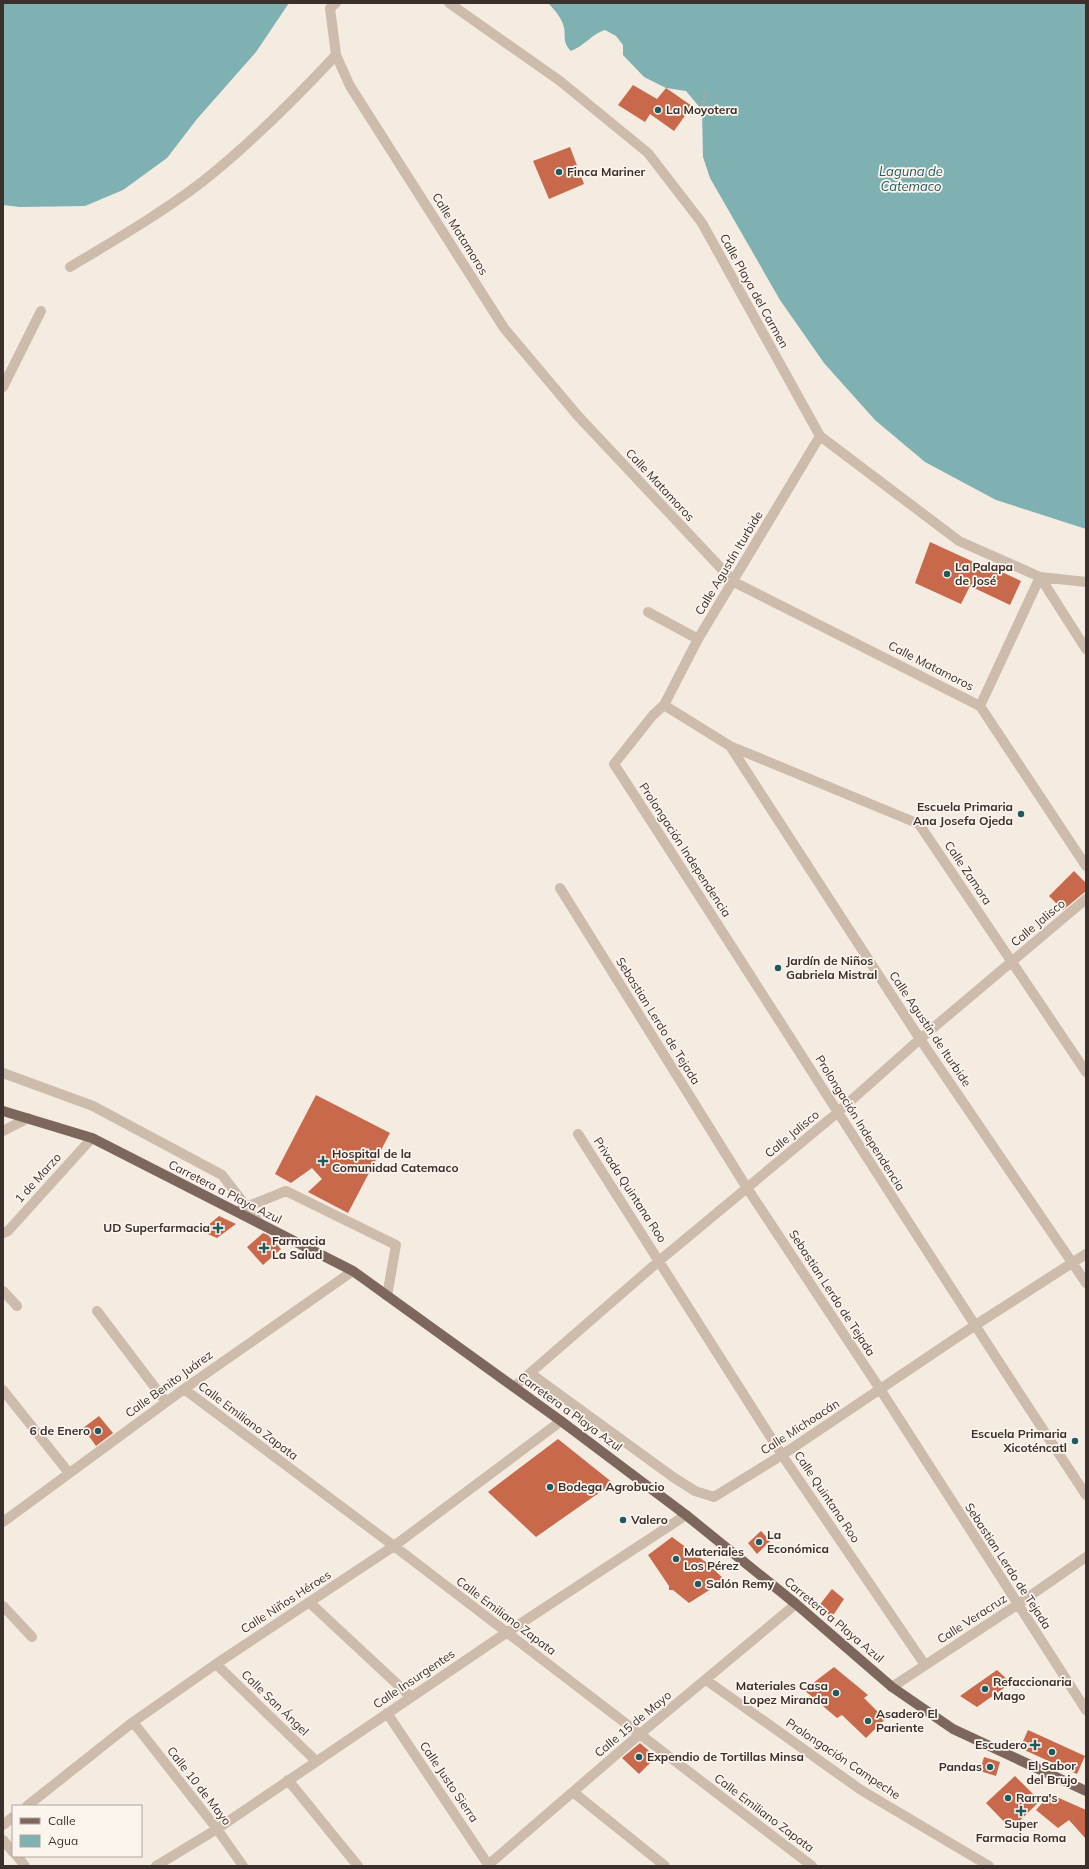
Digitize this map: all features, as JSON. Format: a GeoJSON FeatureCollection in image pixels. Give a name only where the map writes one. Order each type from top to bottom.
{"type":"FeatureCollection","features":[{"type":"Feature","properties":{"kind":"main road","name":"Carretera a Playa Azul"},"geometry":{"type":"LineString","coordinates":[[3,1111],[92,1138],[353,1271],[561,1421],[686,1515],[796,1604],[892,1687],[954,1729],[1086,1791]]}},
{"type":"Feature","properties":{"kind":"street","name":"Calle Playa del Carmen"},"geometry":{"type":"LineString","coordinates":[[449,3],[560,81],[648,153],[702,223],[820,436],[960,541],[1040,577],[1086,582]]}},
{"type":"Feature","properties":{"kind":"street","name":"Calle Matamoros"},"geometry":{"type":"LineString","coordinates":[[333,6],[336,55],[350,86],[504,328],[578,416],[734,582],[980,706],[1086,866]]}},
{"type":"Feature","properties":{"kind":"street"},"geometry":{"type":"LineString","coordinates":[[70,267],[141,225],[202,181],[288,107],[336,55]]}},
{"type":"Feature","properties":{"kind":"street"},"geometry":{"type":"LineString","coordinates":[[3,387],[41,311]]}},
{"type":"Feature","properties":{"kind":"street","name":"Calle Agustín Iturbide"},"geometry":{"type":"LineString","coordinates":[[614,764],[653,715],[664,705],[698,639],[734,582],[820,436]]}},
{"type":"Feature","properties":{"kind":"street"},"geometry":{"type":"LineString","coordinates":[[1040,577],[1086,649]]}},
{"type":"Feature","properties":{"kind":"street"},"geometry":{"type":"LineString","coordinates":[[980,706],[1040,577]]}},
{"type":"Feature","properties":{"kind":"street"},"geometry":{"type":"LineString","coordinates":[[648,612],[698,639]]}},
{"type":"Feature","properties":{"kind":"street","name":"Calle Zamora"},"geometry":{"type":"LineString","coordinates":[[664,705],[730,746],[919,824],[1086,1072]]}},
{"type":"Feature","properties":{"kind":"street","name":"Calle Agustín de Iturbide"},"geometry":{"type":"LineString","coordinates":[[730,746],[920,1039],[1086,1283]]}},
{"type":"Feature","properties":{"kind":"street","name":"Prolongación Independencia"},"geometry":{"type":"LineString","coordinates":[[614,764],[767,1000],[837,1113],[974,1326],[1086,1495]]}},
{"type":"Feature","properties":{"kind":"street","name":"Sebastian Lerdo de Tejada"},"geometry":{"type":"LineString","coordinates":[[560,888],[747,1188],[880,1389],[1017,1605],[1086,1710]]}},
{"type":"Feature","properties":{"kind":"street","name":"Calle Jalisco"},"geometry":{"type":"LineString","coordinates":[[514,1387],[659,1261],[837,1113],[920,1039],[1086,899]]}},
{"type":"Feature","properties":{"kind":"street"},"geometry":{"type":"LineString","coordinates":[[3,1073],[93,1106],[222,1175],[260,1224]]}},
{"type":"Feature","properties":{"kind":"street"},"geometry":{"type":"LineString","coordinates":[[3,1131],[28,1118]]}},
{"type":"Feature","properties":{"kind":"street","name":"Privada Quintana Roo"},"geometry":{"type":"LineString","coordinates":[[578,1134],[659,1261]]}},
{"type":"Feature","properties":{"kind":"street","name":"1 de Marzo"},"geometry":{"type":"LineString","coordinates":[[3,1233],[8,1231],[92,1138]]}},
{"type":"Feature","properties":{"kind":"street"},"geometry":{"type":"LineString","coordinates":[[237,1212],[246,1206],[286,1191],[396,1245],[387,1296]]}},
{"type":"Feature","properties":{"kind":"street","name":"Calle Michoacán"},"geometry":{"type":"LineString","coordinates":[[530,1373],[695,1491],[714,1498],[974,1326],[1086,1254]]}},
{"type":"Feature","properties":{"kind":"street","name":"Calle Quintana Roo"},"geometry":{"type":"LineString","coordinates":[[659,1261],[782,1454],[925,1665]]}},
{"type":"Feature","properties":{"kind":"street","name":"Calle Benito Juárez"},"geometry":{"type":"LineString","coordinates":[[3,1522],[184,1389],[353,1271]]}},
{"type":"Feature","properties":{"kind":"street"},"geometry":{"type":"LineString","coordinates":[[3,1291],[17,1306]]}},
{"type":"Feature","properties":{"kind":"street"},"geometry":{"type":"LineString","coordinates":[[97,1311],[166,1402]]}},
{"type":"Feature","properties":{"kind":"street","name":"Calle Emiliano Zapata"},"geometry":{"type":"LineString","coordinates":[[184,1389],[394,1546],[812,1866]]}},
{"type":"Feature","properties":{"kind":"street"},"geometry":{"type":"LineString","coordinates":[[3,1390],[69,1473]]}},
{"type":"Feature","properties":{"kind":"street","name":"Calle Niños Héroes"},"geometry":{"type":"LineString","coordinates":[[28,1805],[133,1722],[216,1664],[394,1546],[561,1421]]}},
{"type":"Feature","properties":{"kind":"street","name":"Calle Insurgentes"},"geometry":{"type":"LineString","coordinates":[[156,1866],[217,1829],[506,1633],[686,1515]]}},
{"type":"Feature","properties":{"kind":"street","name":"Calle Veracruz"},"geometry":{"type":"LineString","coordinates":[[892,1687],[1017,1605],[1086,1557]]}},
{"type":"Feature","properties":{"kind":"street"},"geometry":{"type":"LineString","coordinates":[[309,1602],[411,1697]]}},
{"type":"Feature","properties":{"kind":"street","name":"Calle 15 de Mayo"},"geometry":{"type":"LineString","coordinates":[[488,1866],[640,1734],[796,1604]]}},
{"type":"Feature","properties":{"kind":"street"},"geometry":{"type":"LineString","coordinates":[[3,1606],[32,1637]]}},
{"type":"Feature","properties":{"kind":"street","name":"Calle San Ángel"},"geometry":{"type":"LineString","coordinates":[[216,1664],[316,1761]]}},
{"type":"Feature","properties":{"kind":"street","name":"Prolongación Campeche"},"geometry":{"type":"LineString","coordinates":[[706,1680],[861,1790],[989,1866]]}},
{"type":"Feature","properties":{"kind":"street","name":"Calle Justo Sierra"},"geometry":{"type":"LineString","coordinates":[[387,1713],[488,1866]]}},
{"type":"Feature","properties":{"kind":"street","name":"Calle 10 de Mayo"},"geometry":{"type":"LineString","coordinates":[[133,1722],[217,1829],[243,1866]]}},
{"type":"Feature","properties":{"kind":"street"},"geometry":{"type":"LineString","coordinates":[[288,1780],[358,1866]]}},
{"type":"Feature","properties":{"kind":"street"},"geometry":{"type":"LineString","coordinates":[[573,1792],[665,1866]]}},
{"type":"Feature","properties":{"kind":"street"},"geometry":{"type":"LineString","coordinates":[[3,1825],[12,1818]]}},
{"type":"Feature","properties":{"kind":"street"},"geometry":{"type":"LineString","coordinates":[[3,1840],[12,1851]]}},
{"type":"Feature","properties":{"kind":"street"},"geometry":{"type":"LineString","coordinates":[[18,1857],[25,1866]]}},
{"type":"Feature","properties":{"kind":"path"},"geometry":{"type":"LineString","coordinates":[[702,110],[706,90]]}},
{"type":"Feature","properties":{"kind":"water"},"geometry":{"type":"Polygon","coordinates":[[[3,3],[289,3],[256,52],[197,119],[167,158],[123,190],[85,206],[20,207],[3,205],[3,3]]]}},
{"type":"Feature","properties":{"kind":"water","name":"Laguna de Catemaco"},"geometry":{"type":"Polygon","coordinates":[[[548,3],[1086,3],[1086,529],[996,500],[925,462],[875,420],[824,363],[780,300],[710,178],[703,157],[702,110],[686,91],[666,88],[644,77],[623,55],[623,45],[616,36],[605,30],[596,34],[571,51],[565,41],[562,21],[548,3]]]}},
{"type":"Feature","properties":{"kind":"building","name":"La Moyotera"},"geometry":{"type":"Polygon","coordinates":[[[633,85],[657,99],[666,88],[692,106],[674,131],[650,114],[645,122],[618,105],[633,85]]]}},
{"type":"Feature","properties":{"kind":"building","name":"Finca Mariner"},"geometry":{"type":"Polygon","coordinates":[[[570,147],[584,184],[549,199],[533,161],[570,147]]]}},
{"type":"Feature","properties":{"kind":"building","name":"La Palapa de José"},"geometry":{"type":"Polygon","coordinates":[[[930,542],[989,569],[991,567],[1021,581],[1010,605],[970,586],[961,604],[915,583],[930,542]]]}},
{"type":"Feature","properties":{"kind":"building"},"geometry":{"type":"Polygon","coordinates":[[[1074,871],[1086,883],[1086,891],[1063,910],[1049,896],[1074,871]]]}},
{"type":"Feature","properties":{"kind":"building"},"geometry":{"type":"Polygon","coordinates":[[[316,1095],[390,1133],[348,1213],[308,1192],[322,1179],[312,1168],[291,1183],[275,1174],[316,1095]]]}},
{"type":"Feature","properties":{"kind":"building","name":"UD Superfarmacia"},"geometry":{"type":"Polygon","coordinates":[[[219,1216],[236,1224],[217,1238],[201,1231],[219,1216]]]}},
{"type":"Feature","properties":{"kind":"building","name":"Farmacia La Salud"},"geometry":{"type":"Polygon","coordinates":[[[263,1233],[268,1235],[281,1249],[263,1265],[247,1247],[263,1233]]]}},
{"type":"Feature","properties":{"kind":"building","name":"6 de Enero"},"geometry":{"type":"Polygon","coordinates":[[[99,1416],[113,1433],[96,1446],[83,1428],[99,1416]]]}},
{"type":"Feature","properties":{"kind":"building","name":"Bodega Agrobucio"},"geometry":{"type":"Polygon","coordinates":[[[558,1439],[613,1483],[536,1537],[488,1492],[558,1439]]]}},
{"type":"Feature","properties":{"kind":"building","name":"La Económica"},"geometry":{"type":"Polygon","coordinates":[[[761,1531],[770,1541],[757,1554],[748,1543],[761,1531]]]}},
{"type":"Feature","properties":{"kind":"building"},"geometry":{"type":"Polygon","coordinates":[[[672,1537],[707,1563],[725,1580],[689,1603],[673,1590],[669,1590],[669,1586],[648,1555],[672,1537]]]}},
{"type":"Feature","properties":{"kind":"building"},"geometry":{"type":"Polygon","coordinates":[[[832,1589],[844,1599],[832,1617],[818,1607],[832,1589]]]}},
{"type":"Feature","properties":{"kind":"building","name":"Materiales Casa Lopez Miranda"},"geometry":{"type":"Polygon","coordinates":[[[834,1667],[868,1695],[864,1698],[885,1719],[866,1738],[842,1715],[837,1718],[804,1690],[834,1667]]]}},
{"type":"Feature","properties":{"kind":"building","name":"Refaccionaria Mago"},"geometry":{"type":"Polygon","coordinates":[[[997,1670],[1011,1683],[977,1707],[960,1696],[997,1670]]]}},
{"type":"Feature","properties":{"kind":"building","name":"El Sabor del Brujo"},"geometry":{"type":"Polygon","coordinates":[[[1028,1730],[1085,1756],[1077,1774],[1020,1748],[1028,1730]]]}},
{"type":"Feature","properties":{"kind":"building","name":"Expendio de Tortillas Minsa"},"geometry":{"type":"Polygon","coordinates":[[[640,1743],[656,1757],[639,1774],[622,1758],[640,1743]]]}},
{"type":"Feature","properties":{"kind":"building","name":"Pandas"},"geometry":{"type":"Polygon","coordinates":[[[984,1757],[1000,1762],[996,1776],[980,1771],[984,1757]]]}},
{"type":"Feature","properties":{"kind":"building","name":"Rarra's"},"geometry":{"type":"Polygon","coordinates":[[[1015,1776],[1040,1801],[1011,1829],[986,1803],[1015,1776]]]}},
{"type":"Feature","properties":{"kind":"building"},"geometry":{"type":"Polygon","coordinates":[[[1050,1794],[1086,1810],[1086,1839],[1069,1820],[1058,1828],[1036,1810],[1050,1794]]]}},
{"type":"Feature","properties":{"kind":"place","name":"La Moyotera"},"geometry":{"type":"Point","coordinates":[658,110]}},
{"type":"Feature","properties":{"kind":"place","name":"Finca Mariner"},"geometry":{"type":"Point","coordinates":[559,172]}},
{"type":"Feature","properties":{"kind":"place","name":"La Palapa de José"},"geometry":{"type":"Point","coordinates":[947,574]}},
{"type":"Feature","properties":{"kind":"place","name":"Escuela Primaria Ana Josefa Ojeda"},"geometry":{"type":"Point","coordinates":[1021,814]}},
{"type":"Feature","properties":{"kind":"place","name":"Jardín de Niños Gabriela Mistral"},"geometry":{"type":"Point","coordinates":[778,968]}},
{"type":"Feature","properties":{"kind":"place","name":"Hospital de la Comunidad Catemaco"},"geometry":{"type":"Point","coordinates":[323,1161]}},
{"type":"Feature","properties":{"kind":"place","name":"UD Superfarmacia"},"geometry":{"type":"Point","coordinates":[218,1228]}},
{"type":"Feature","properties":{"kind":"place","name":"Farmacia La Salud"},"geometry":{"type":"Point","coordinates":[264,1248]}},
{"type":"Feature","properties":{"kind":"place","name":"6 de Enero"},"geometry":{"type":"Point","coordinates":[98,1431]}},
{"type":"Feature","properties":{"kind":"place","name":"Escuela Primaria Xicoténcatl"},"geometry":{"type":"Point","coordinates":[1075,1441]}},
{"type":"Feature","properties":{"kind":"place","name":"Bodega Agrobucio"},"geometry":{"type":"Point","coordinates":[550,1487]}},
{"type":"Feature","properties":{"kind":"place","name":"Valero"},"geometry":{"type":"Point","coordinates":[623,1520]}},
{"type":"Feature","properties":{"kind":"place","name":"La Económica"},"geometry":{"type":"Point","coordinates":[759,1542]}},
{"type":"Feature","properties":{"kind":"place","name":"Materiales Los Pérez"},"geometry":{"type":"Point","coordinates":[676,1559]}},
{"type":"Feature","properties":{"kind":"place","name":"Salón Remy"},"geometry":{"type":"Point","coordinates":[698,1584]}},
{"type":"Feature","properties":{"kind":"place","name":"Refaccionaria Mago"},"geometry":{"type":"Point","coordinates":[985,1689]}},
{"type":"Feature","properties":{"kind":"place","name":"Materiales Casa Lopez Miranda"},"geometry":{"type":"Point","coordinates":[836,1693]}},
{"type":"Feature","properties":{"kind":"place","name":"Asadero El Pariente"},"geometry":{"type":"Point","coordinates":[868,1721]}},
{"type":"Feature","properties":{"kind":"place","name":"Escudero"},"geometry":{"type":"Point","coordinates":[1035,1745]}},
{"type":"Feature","properties":{"kind":"place","name":"El Sabor del Brujo"},"geometry":{"type":"Point","coordinates":[1052,1752]}},
{"type":"Feature","properties":{"kind":"place","name":"Expendio de Tortillas Minsa"},"geometry":{"type":"Point","coordinates":[639,1757]}},
{"type":"Feature","properties":{"kind":"place","name":"Pandas"},"geometry":{"type":"Point","coordinates":[990,1767]}},
{"type":"Feature","properties":{"kind":"place","name":"Rarra's"},"geometry":{"type":"Point","coordinates":[1008,1798]}},
{"type":"Feature","properties":{"kind":"place","name":"Super Farmacia Roma"},"geometry":{"type":"Point","coordinates":[1021,1811]}}]}
